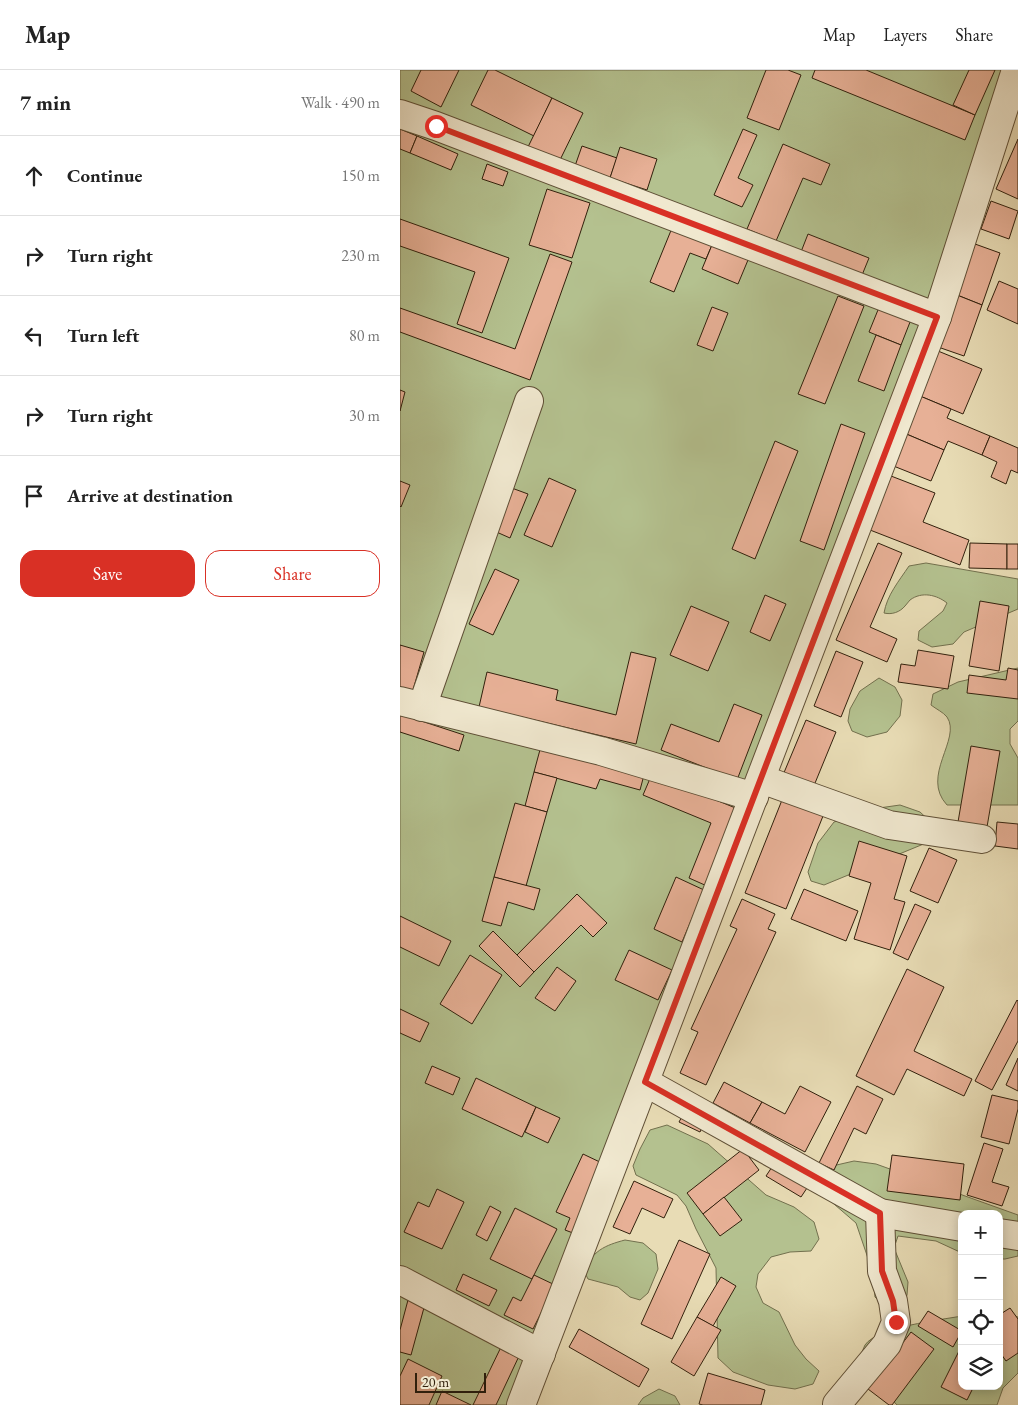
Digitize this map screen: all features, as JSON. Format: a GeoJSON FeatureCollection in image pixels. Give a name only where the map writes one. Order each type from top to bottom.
{"type":"FeatureCollection","features":[{"type":"Feature","properties":{"kind":"street"},"geometry":{"type":"LineString","coordinates":[[521,1405],[937,317],[1016,70]]}},
{"type":"Feature","properties":{"kind":"street"},"geometry":{"type":"LineString","coordinates":[[400,114],[445,129],[937,317]]}},
{"type":"Feature","properties":{"kind":"street"},"geometry":{"type":"LineString","coordinates":[[529,401],[411,704],[757,788],[889,825],[982,839]]}},
{"type":"Feature","properties":{"kind":"street"},"geometry":{"type":"LineString","coordinates":[[645,1082],[880,1213],[958,1226]]}},
{"type":"Feature","properties":{"kind":"street"},"geometry":{"type":"LineString","coordinates":[[837,1404],[887,1344],[896,1322],[893,1301],[882,1271],[880,1213]]}},
{"type":"Feature","properties":{"kind":"street"},"geometry":{"type":"LineString","coordinates":[[1003,1234],[1018,1236]]}},
{"type":"Feature","properties":{"kind":"street"},"geometry":{"type":"LineString","coordinates":[[400,1280],[541,1354]]}},
{"type":"Feature","properties":{"kind":"green space"},"geometry":{"type":"Polygon","coordinates":[[[400,70],[1016,70],[521,1405],[400,1405],[400,70]]]}},
{"type":"Feature","properties":{"kind":"green space"},"geometry":{"type":"Polygon","coordinates":[[[926,563],[1018,579],[1018,609],[964,632],[953,644],[932,647],[918,640],[919,631],[943,611],[947,603],[934,596],[924,595],[910,600],[898,611],[890,614],[884,613],[891,594],[909,566],[926,563]]]}},
{"type":"Feature","properties":{"kind":"green space"},"geometry":{"type":"Polygon","coordinates":[[[1018,668],[1018,721],[1010,729],[1010,744],[1018,758],[1018,805],[947,805],[940,794],[938,782],[939,770],[950,736],[950,726],[947,717],[931,705],[933,694],[958,682],[1018,668]]]}},
{"type":"Feature","properties":{"kind":"green space"},"geometry":{"type":"Polygon","coordinates":[[[879,678],[895,687],[902,700],[900,716],[887,732],[867,737],[852,731],[848,721],[850,709],[860,691],[879,678]]]}},
{"type":"Feature","properties":{"kind":"green space"},"geometry":{"type":"Polygon","coordinates":[[[900,805],[920,812],[933,824],[926,843],[824,885],[811,881],[808,872],[818,843],[834,822],[879,808],[900,805]]]}},
{"type":"Feature","properties":{"kind":"green space"},"geometry":{"type":"Polygon","coordinates":[[[667,1125],[708,1144],[766,1195],[794,1207],[814,1222],[819,1239],[811,1251],[790,1252],[771,1257],[758,1274],[756,1287],[763,1303],[779,1312],[795,1345],[819,1371],[813,1384],[795,1389],[768,1385],[733,1372],[718,1358],[716,1268],[686,1206],[677,1195],[636,1175],[633,1166],[650,1130],[667,1125]]]}},
{"type":"Feature","properties":{"kind":"green space"},"geometry":{"type":"Polygon","coordinates":[[[854,1161],[876,1164],[1018,1215],[1018,1256],[1003,1259],[1003,1210],[958,1210],[958,1251],[936,1241],[898,1236],[894,1248],[908,1282],[907,1295],[902,1306],[882,1304],[875,1297],[873,1273],[856,1223],[820,1192],[819,1169],[854,1161]]]}},
{"type":"Feature","properties":{"kind":"green space"},"geometry":{"type":"Polygon","coordinates":[[[625,1240],[643,1243],[656,1254],[658,1269],[648,1293],[640,1300],[630,1297],[618,1287],[588,1279],[585,1273],[587,1265],[595,1254],[611,1244],[625,1240]]]}},
{"type":"Feature","properties":{"kind":"green space"},"geometry":{"type":"Polygon","coordinates":[[[1003,1313],[1018,1317],[1018,1373],[1003,1388],[1003,1313]]]}},
{"type":"Feature","properties":{"kind":"green space"},"geometry":{"type":"Polygon","coordinates":[[[958,1317],[958,1390],[1002,1390],[997,1405],[897,1405],[859,1364],[865,1345],[872,1339],[882,1333],[925,1322],[958,1317]]]}},
{"type":"Feature","properties":{"kind":"green space"},"geometry":{"type":"Polygon","coordinates":[[[659,1389],[675,1396],[680,1405],[638,1405],[643,1398],[659,1389]]]}},
{"type":"Feature","properties":{"kind":"building"},"geometry":{"type":"Polygon","coordinates":[[[421,70],[459,70],[441,107],[411,91],[421,70]]]}},
{"type":"Feature","properties":{"kind":"building"},"geometry":{"type":"Polygon","coordinates":[[[488,70],[495,70],[552,98],[534,136],[471,105],[488,70]]]}},
{"type":"Feature","properties":{"kind":"building"},"geometry":{"type":"Polygon","coordinates":[[[766,70],[788,70],[801,75],[779,130],[747,118],[766,70]]]}},
{"type":"Feature","properties":{"kind":"building"},"geometry":{"type":"Polygon","coordinates":[[[815,70],[866,70],[975,115],[965,140],[812,78],[815,70]]]}},
{"type":"Feature","properties":{"kind":"building"},"geometry":{"type":"Polygon","coordinates":[[[969,70],[995,70],[975,115],[953,105],[969,70]]]}},
{"type":"Feature","properties":{"kind":"building"},"geometry":{"type":"Polygon","coordinates":[[[552,98],[583,113],[558,164],[527,149],[552,98]]]}},
{"type":"Feature","properties":{"kind":"building"},"geometry":{"type":"Polygon","coordinates":[[[400,129],[417,136],[410,153],[400,149],[400,129]]]}},
{"type":"Feature","properties":{"kind":"building"},"geometry":{"type":"Polygon","coordinates":[[[743,129],[757,135],[738,178],[753,185],[742,207],[714,195],[743,129]]]}},
{"type":"Feature","properties":{"kind":"building"},"geometry":{"type":"Polygon","coordinates":[[[417,136],[458,154],[451,170],[410,153],[417,136]]]}},
{"type":"Feature","properties":{"kind":"building"},"geometry":{"type":"Polygon","coordinates":[[[1018,139],[1018,199],[996,189],[1018,139]]]}},
{"type":"Feature","properties":{"kind":"building"},"geometry":{"type":"Polygon","coordinates":[[[783,144],[830,164],[821,185],[803,178],[776,241],[747,229],[783,144]]]}},
{"type":"Feature","properties":{"kind":"building"},"geometry":{"type":"Polygon","coordinates":[[[582,146],[617,158],[610,178],[575,166],[582,146]]]}},
{"type":"Feature","properties":{"kind":"building"},"geometry":{"type":"Polygon","coordinates":[[[620,147],[657,159],[647,190],[610,178],[620,147]]]}},
{"type":"Feature","properties":{"kind":"building"},"geometry":{"type":"Polygon","coordinates":[[[487,164],[508,172],[503,186],[482,179],[487,164]]]}},
{"type":"Feature","properties":{"kind":"building"},"geometry":{"type":"Polygon","coordinates":[[[547,189],[590,203],[572,258],[529,245],[547,189]]]}},
{"type":"Feature","properties":{"kind":"building"},"geometry":{"type":"Polygon","coordinates":[[[991,201],[1018,211],[1009,239],[981,229],[991,201]]]}},
{"type":"Feature","properties":{"kind":"building"},"geometry":{"type":"Polygon","coordinates":[[[400,219],[509,258],[482,333],[457,324],[475,272],[400,246],[400,219]]]}},
{"type":"Feature","properties":{"kind":"building"},"geometry":{"type":"Polygon","coordinates":[[[672,228],[712,245],[706,259],[690,253],[674,292],[650,282],[672,228]]]}},
{"type":"Feature","properties":{"kind":"building"},"geometry":{"type":"Polygon","coordinates":[[[808,234],[869,258],[860,280],[799,257],[808,234]]]}},
{"type":"Feature","properties":{"kind":"building"},"geometry":{"type":"Polygon","coordinates":[[[975,244],[1000,253],[982,305],[957,295],[975,244]]]}},
{"type":"Feature","properties":{"kind":"building"},"geometry":{"type":"Polygon","coordinates":[[[712,245],[748,260],[738,284],[702,269],[712,245]]]}},
{"type":"Feature","properties":{"kind":"building"},"geometry":{"type":"Polygon","coordinates":[[[550,254],[572,262],[530,380],[400,332],[400,308],[515,349],[550,254]]]}},
{"type":"Feature","properties":{"kind":"building"},"geometry":{"type":"Polygon","coordinates":[[[999,281],[1018,289],[1018,324],[987,310],[999,281]]]}},
{"type":"Feature","properties":{"kind":"building"},"geometry":{"type":"Polygon","coordinates":[[[957,295],[982,305],[964,356],[938,347],[957,295]]]}},
{"type":"Feature","properties":{"kind":"building"},"geometry":{"type":"Polygon","coordinates":[[[838,296],[864,306],[825,404],[798,394],[838,296]]]}},
{"type":"Feature","properties":{"kind":"building"},"geometry":{"type":"Polygon","coordinates":[[[880,305],[912,317],[901,345],[869,332],[880,305]]]}},
{"type":"Feature","properties":{"kind":"building"},"geometry":{"type":"Polygon","coordinates":[[[712,307],[728,313],[713,351],[697,345],[712,307]]]}},
{"type":"Feature","properties":{"kind":"building"},"geometry":{"type":"Polygon","coordinates":[[[876,335],[901,345],[884,391],[858,381],[876,335]]]}},
{"type":"Feature","properties":{"kind":"building"},"geometry":{"type":"Polygon","coordinates":[[[938,351],[982,369],[963,414],[920,396],[938,351]]]}},
{"type":"Feature","properties":{"kind":"building"},"geometry":{"type":"Polygon","coordinates":[[[400,390],[405,392],[400,411],[400,390]]]}},
{"type":"Feature","properties":{"kind":"building"},"geometry":{"type":"Polygon","coordinates":[[[920,396],[951,409],[947,418],[990,436],[982,455],[948,441],[944,450],[904,433],[920,396]]]}},
{"type":"Feature","properties":{"kind":"building"},"geometry":{"type":"Polygon","coordinates":[[[841,424],[865,433],[824,550],[800,541],[841,424]]]}},
{"type":"Feature","properties":{"kind":"building"},"geometry":{"type":"Polygon","coordinates":[[[904,433],[944,450],[931,481],[891,465],[904,433]]]}},
{"type":"Feature","properties":{"kind":"building"},"geometry":{"type":"Polygon","coordinates":[[[990,436],[1018,448],[1018,473],[1011,470],[1006,484],[991,477],[997,462],[982,455],[990,436]]]}},
{"type":"Feature","properties":{"kind":"building"},"geometry":{"type":"Polygon","coordinates":[[[775,441],[798,451],[755,559],[732,549],[775,441]]]}},
{"type":"Feature","properties":{"kind":"building"},"geometry":{"type":"Polygon","coordinates":[[[891,476],[935,493],[923,522],[969,540],[960,565],[870,530],[891,476]]]}},
{"type":"Feature","properties":{"kind":"building"},"geometry":{"type":"Polygon","coordinates":[[[549,478],[576,490],[552,547],[524,535],[549,478]]]}},
{"type":"Feature","properties":{"kind":"building"},"geometry":{"type":"Polygon","coordinates":[[[400,481],[410,485],[401,507],[400,506],[400,481]]]}},
{"type":"Feature","properties":{"kind":"building"},"geometry":{"type":"Polygon","coordinates":[[[509,487],[528,494],[510,538],[492,530],[509,487]]]}},
{"type":"Feature","properties":{"kind":"building"},"geometry":{"type":"Polygon","coordinates":[[[878,543],[902,553],[870,627],[897,639],[887,662],[836,640],[878,543]]]}},
{"type":"Feature","properties":{"kind":"building"},"geometry":{"type":"Polygon","coordinates":[[[970,543],[1007,544],[1007,569],[969,568],[970,543]]]}},
{"type":"Feature","properties":{"kind":"building"},"geometry":{"type":"Polygon","coordinates":[[[1007,544],[1018,544],[1018,569],[1007,569],[1007,544]]]}},
{"type":"Feature","properties":{"kind":"building"},"geometry":{"type":"Polygon","coordinates":[[[495,569],[519,580],[493,635],[469,624],[495,569]]]}},
{"type":"Feature","properties":{"kind":"building"},"geometry":{"type":"Polygon","coordinates":[[[765,595],[786,604],[770,641],[750,632],[765,595]]]}},
{"type":"Feature","properties":{"kind":"building"},"geometry":{"type":"Polygon","coordinates":[[[980,601],[1009,606],[999,671],[969,666],[980,601]]]}},
{"type":"Feature","properties":{"kind":"building"},"geometry":{"type":"Polygon","coordinates":[[[691,606],[729,622],[708,671],[670,655],[691,606]]]}},
{"type":"Feature","properties":{"kind":"building"},"geometry":{"type":"Polygon","coordinates":[[[400,645],[424,652],[413,690],[400,687],[400,645]]]}},
{"type":"Feature","properties":{"kind":"building"},"geometry":{"type":"Polygon","coordinates":[[[918,650],[954,656],[948,689],[898,682],[901,664],[915,666],[918,650]]]}},
{"type":"Feature","properties":{"kind":"building"},"geometry":{"type":"Polygon","coordinates":[[[836,651],[863,662],[841,717],[814,706],[836,651]]]}},
{"type":"Feature","properties":{"kind":"building"},"geometry":{"type":"Polygon","coordinates":[[[631,652],[656,658],[636,744],[479,707],[487,672],[558,690],[556,700],[616,715],[631,652]]]}},
{"type":"Feature","properties":{"kind":"building"},"geometry":{"type":"Polygon","coordinates":[[[1008,668],[1018,670],[1018,699],[967,693],[969,675],[1006,680],[1008,668]]]}},
{"type":"Feature","properties":{"kind":"building"},"geometry":{"type":"Polygon","coordinates":[[[734,704],[762,715],[737,780],[661,750],[671,724],[719,742],[734,704]]]}},
{"type":"Feature","properties":{"kind":"building"},"geometry":{"type":"Polygon","coordinates":[[[400,714],[464,735],[459,751],[400,732],[400,714]]]}},
{"type":"Feature","properties":{"kind":"building"},"geometry":{"type":"Polygon","coordinates":[[[806,720],[836,732],[813,788],[783,775],[806,720]]]}},
{"type":"Feature","properties":{"kind":"building"},"geometry":{"type":"Polygon","coordinates":[[[541,746],[644,775],[640,790],[600,779],[596,789],[534,772],[541,746]]]}},
{"type":"Feature","properties":{"kind":"building"},"geometry":{"type":"Polygon","coordinates":[[[971,746],[1000,751],[987,827],[958,822],[971,746]]]}},
{"type":"Feature","properties":{"kind":"building"},"geometry":{"type":"Polygon","coordinates":[[[534,772],[557,778],[547,812],[525,806],[534,772]]]}},
{"type":"Feature","properties":{"kind":"building"},"geometry":{"type":"Polygon","coordinates":[[[652,774],[738,809],[707,886],[689,878],[711,823],[643,795],[652,774]]]}},
{"type":"Feature","properties":{"kind":"building"},"geometry":{"type":"Polygon","coordinates":[[[784,795],[825,811],[786,909],[745,893],[784,795]]]}},
{"type":"Feature","properties":{"kind":"building"},"geometry":{"type":"Polygon","coordinates":[[[515,803],[547,812],[526,886],[494,877],[515,803]]]}},
{"type":"Feature","properties":{"kind":"building"},"geometry":{"type":"Polygon","coordinates":[[[997,822],[1018,824],[1018,849],[995,846],[997,822]]]}},
{"type":"Feature","properties":{"kind":"building"},"geometry":{"type":"Polygon","coordinates":[[[859,841],[907,856],[894,899],[905,902],[890,950],[854,939],[871,883],[849,876],[859,841]]]}},
{"type":"Feature","properties":{"kind":"building"},"geometry":{"type":"Polygon","coordinates":[[[929,848],[957,860],[938,903],[910,891],[929,848]]]}},
{"type":"Feature","properties":{"kind":"building"},"geometry":{"type":"Polygon","coordinates":[[[494,877],[540,889],[534,910],[508,902],[501,926],[482,921],[494,877]]]}},
{"type":"Feature","properties":{"kind":"building"},"geometry":{"type":"Polygon","coordinates":[[[676,877],[704,890],[682,942],[654,929],[676,877]]]}},
{"type":"Feature","properties":{"kind":"building"},"geometry":{"type":"Polygon","coordinates":[[[804,889],[858,911],[846,941],[791,919],[804,889]]]}},
{"type":"Feature","properties":{"kind":"building"},"geometry":{"type":"Polygon","coordinates":[[[577,894],[607,923],[593,937],[581,925],[534,972],[517,955],[577,894]]]}},
{"type":"Feature","properties":{"kind":"building"},"geometry":{"type":"Polygon","coordinates":[[[742,899],[775,914],[768,929],[776,932],[706,1085],[680,1073],[698,1032],[691,1029],[737,929],[730,926],[742,899]]]}},
{"type":"Feature","properties":{"kind":"building"},"geometry":{"type":"Polygon","coordinates":[[[915,904],[931,911],[908,960],[893,953],[915,904]]]}},
{"type":"Feature","properties":{"kind":"building"},"geometry":{"type":"Polygon","coordinates":[[[400,916],[451,941],[439,966],[400,947],[400,916]]]}},
{"type":"Feature","properties":{"kind":"building"},"geometry":{"type":"Polygon","coordinates":[[[493,931],[534,972],[520,987],[479,946],[493,931]]]}},
{"type":"Feature","properties":{"kind":"building"},"geometry":{"type":"Polygon","coordinates":[[[629,950],[672,970],[658,1000],[615,980],[629,950]]]}},
{"type":"Feature","properties":{"kind":"building"},"geometry":{"type":"Polygon","coordinates":[[[470,955],[502,975],[472,1024],[440,1004],[470,955]]]}},
{"type":"Feature","properties":{"kind":"building"},"geometry":{"type":"Polygon","coordinates":[[[557,967],[576,981],[555,1011],[535,998],[557,967]]]}},
{"type":"Feature","properties":{"kind":"building"},"geometry":{"type":"Polygon","coordinates":[[[907,969],[944,987],[914,1051],[972,1079],[964,1096],[907,1069],[894,1095],[856,1076],[907,969]]]}},
{"type":"Feature","properties":{"kind":"building"},"geometry":{"type":"Polygon","coordinates":[[[1017,1000],[1018,1041],[992,1090],[975,1081],[1017,1000]]]}},
{"type":"Feature","properties":{"kind":"building"},"geometry":{"type":"Polygon","coordinates":[[[400,1009],[429,1023],[420,1042],[400,1033],[400,1009]]]}},
{"type":"Feature","properties":{"kind":"building"},"geometry":{"type":"Polygon","coordinates":[[[1018,1058],[1018,1091],[1006,1085],[1018,1058]]]}},
{"type":"Feature","properties":{"kind":"building"},"geometry":{"type":"Polygon","coordinates":[[[432,1066],[460,1078],[453,1095],[425,1083],[432,1066]]]}},
{"type":"Feature","properties":{"kind":"building"},"geometry":{"type":"Polygon","coordinates":[[[476,1078],[536,1107],[522,1137],[462,1109],[476,1078]]]}},
{"type":"Feature","properties":{"kind":"building"},"geometry":{"type":"Polygon","coordinates":[[[724,1082],[762,1102],[750,1123],[713,1103],[724,1082]]]}},
{"type":"Feature","properties":{"kind":"building"},"geometry":{"type":"Polygon","coordinates":[[[800,1086],[831,1102],[805,1152],[750,1123],[762,1102],[785,1114],[800,1086]]]}},
{"type":"Feature","properties":{"kind":"building"},"geometry":{"type":"Polygon","coordinates":[[[857,1086],[883,1099],[866,1134],[854,1128],[834,1170],[819,1163],[857,1086]]]}},
{"type":"Feature","properties":{"kind":"building"},"geometry":{"type":"Polygon","coordinates":[[[992,1095],[1018,1101],[1018,1109],[1009,1144],[981,1137],[992,1095]]]}},
{"type":"Feature","properties":{"kind":"building"},"geometry":{"type":"Polygon","coordinates":[[[536,1107],[560,1118],[548,1143],[525,1132],[536,1107]]]}},
{"type":"Feature","properties":{"kind":"building"},"geometry":{"type":"Polygon","coordinates":[[[685,1111],[705,1121],[700,1132],[679,1122],[685,1111]]]}},
{"type":"Feature","properties":{"kind":"building"},"geometry":{"type":"Polygon","coordinates":[[[984,1143],[1003,1149],[992,1182],[1009,1187],[1002,1206],[967,1195],[984,1143]]]}},
{"type":"Feature","properties":{"kind":"building"},"geometry":{"type":"Polygon","coordinates":[[[743,1149],[759,1170],[703,1214],[687,1193],[743,1149]]]}},
{"type":"Feature","properties":{"kind":"building"},"geometry":{"type":"Polygon","coordinates":[[[583,1154],[604,1164],[573,1233],[565,1230],[570,1218],[556,1212],[583,1154]]]}},
{"type":"Feature","properties":{"kind":"building"},"geometry":{"type":"Polygon","coordinates":[[[892,1155],[964,1164],[960,1200],[887,1191],[892,1155]]]}},
{"type":"Feature","properties":{"kind":"building"},"geometry":{"type":"Polygon","coordinates":[[[776,1161],[811,1182],[801,1197],[766,1176],[776,1161]]]}},
{"type":"Feature","properties":{"kind":"building"},"geometry":{"type":"Polygon","coordinates":[[[634,1181],[673,1199],[664,1218],[642,1208],[630,1234],[613,1227],[634,1181]]]}},
{"type":"Feature","properties":{"kind":"building"},"geometry":{"type":"Polygon","coordinates":[[[437,1189],[464,1202],[442,1249],[404,1232],[418,1202],[429,1207],[437,1189]]]}},
{"type":"Feature","properties":{"kind":"building"},"geometry":{"type":"Polygon","coordinates":[[[724,1197],[742,1220],[720,1236],[703,1214],[724,1197]]]}},
{"type":"Feature","properties":{"kind":"building"},"geometry":{"type":"Polygon","coordinates":[[[490,1206],[501,1212],[487,1241],[476,1235],[490,1206]]]}},
{"type":"Feature","properties":{"kind":"building"},"geometry":{"type":"Polygon","coordinates":[[[515,1208],[557,1229],[532,1279],[490,1259],[515,1208]]]}},
{"type":"Feature","properties":{"kind":"building"},"geometry":{"type":"Polygon","coordinates":[[[679,1240],[710,1254],[672,1339],[641,1324],[679,1240]]]}},
{"type":"Feature","properties":{"kind":"building"},"geometry":{"type":"Polygon","coordinates":[[[463,1274],[497,1290],[489,1306],[456,1290],[463,1274]]]}},
{"type":"Feature","properties":{"kind":"building"},"geometry":{"type":"Polygon","coordinates":[[[534,1275],[555,1285],[533,1329],[504,1315],[513,1297],[521,1301],[534,1275]]]}},
{"type":"Feature","properties":{"kind":"building"},"geometry":{"type":"Polygon","coordinates":[[[721,1277],[736,1286],[713,1326],[697,1317],[721,1277]]]}},
{"type":"Feature","properties":{"kind":"building"},"geometry":{"type":"Polygon","coordinates":[[[408,1300],[425,1304],[411,1355],[400,1352],[400,1330],[408,1300]]]}},
{"type":"Feature","properties":{"kind":"building"},"geometry":{"type":"Polygon","coordinates":[[[1010,1308],[1018,1319],[1018,1353],[1006,1361],[1003,1357],[1003,1312],[1010,1308]]]}},
{"type":"Feature","properties":{"kind":"building"},"geometry":{"type":"Polygon","coordinates":[[[928,1311],[958,1329],[958,1338],[953,1347],[918,1326],[928,1311]]]}},
{"type":"Feature","properties":{"kind":"building"},"geometry":{"type":"Polygon","coordinates":[[[697,1317],[721,1330],[694,1376],[671,1362],[697,1317]]]}},
{"type":"Feature","properties":{"kind":"building"},"geometry":{"type":"Polygon","coordinates":[[[579,1329],[649,1369],[639,1387],[569,1347],[579,1329]]]}},
{"type":"Feature","properties":{"kind":"building"},"geometry":{"type":"Polygon","coordinates":[[[911,1332],[934,1349],[892,1405],[889,1405],[868,1389],[911,1332]]]}},
{"type":"Feature","properties":{"kind":"building"},"geometry":{"type":"Polygon","coordinates":[[[502,1345],[520,1354],[496,1405],[473,1405],[502,1345]]]}},
{"type":"Feature","properties":{"kind":"building"},"geometry":{"type":"Polygon","coordinates":[[[958,1353],[958,1390],[972,1390],[967,1400],[941,1387],[958,1353]]]}},
{"type":"Feature","properties":{"kind":"building"},"geometry":{"type":"Polygon","coordinates":[[[408,1359],[442,1376],[429,1405],[400,1405],[400,1376],[408,1359]]]}},
{"type":"Feature","properties":{"kind":"building"},"geometry":{"type":"Polygon","coordinates":[[[708,1373],[765,1390],[761,1405],[699,1404],[708,1373]]]}},
{"type":"Feature","properties":{"kind":"building"},"geometry":{"type":"Polygon","coordinates":[[[442,1391],[471,1405],[436,1405],[442,1391]]]}},
{"type":"Feature","properties":{"kind":"route"},"geometry":{"type":"LineString","coordinates":[[436,126],[937,317],[645,1082],[880,1213],[882,1271],[893,1301],[896,1322]]}}]}
